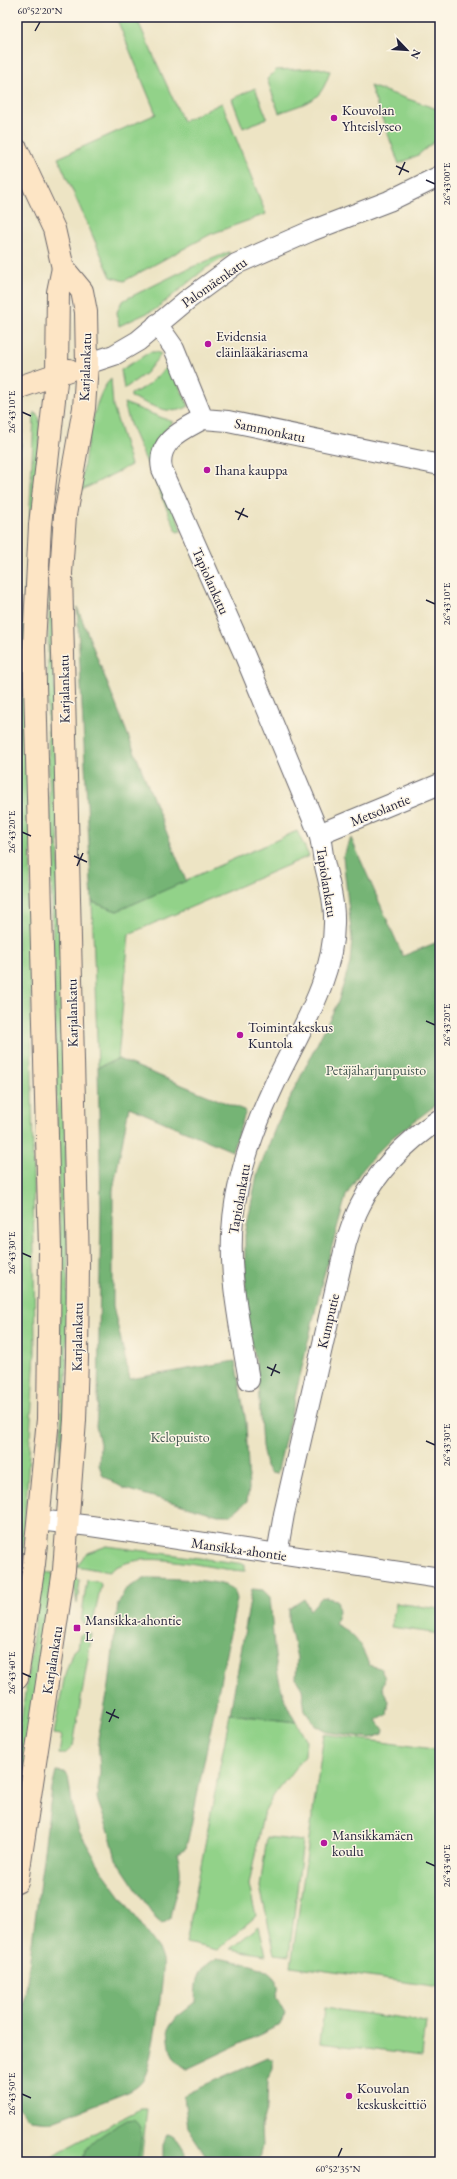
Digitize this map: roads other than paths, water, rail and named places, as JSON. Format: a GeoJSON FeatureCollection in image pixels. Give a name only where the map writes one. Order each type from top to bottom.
{"type":"FeatureCollection","features":[{"type":"Feature","properties":{"kind":"main road"},"geometry":{"type":"LineString","coordinates":[[17,150],[54,229],[63,268]]}},
{"type":"Feature","properties":{"kind":"main road","name":"Karjalankatu"},"geometry":{"type":"LineString","coordinates":[[17,1882],[57,1625],[68,1523],[75,1420],[78,1264],[61,573],[65,515],[84,408],[87,364],[86,312],[82,291],[63,268]]}},
{"type":"Feature","properties":{"kind":"main road","name":"Karjalankatu"},"geometry":{"type":"LineString","coordinates":[[17,1678],[38,1520],[48,1419],[50,1249],[34,646],[40,525],[57,373],[58,292],[63,268]]}},
{"type":"Feature","properties":{"kind":"main road","name":"Palomäenkatu"},"geometry":{"type":"LineString","coordinates":[[17,388],[57,373],[87,364]]}},
{"type":"Feature","properties":{"kind":"street","name":"Palomäenkatu"},"geometry":{"type":"LineString","coordinates":[[87,364],[120,352],[138,341],[157,324],[236,264],[311,231],[389,201],[440,176]]}},
{"type":"Feature","properties":{"kind":"street"},"geometry":{"type":"LineString","coordinates":[[157,324],[174,348],[203,419]]}},
{"type":"Feature","properties":{"kind":"street","name":"Sammonkatu"},"geometry":{"type":"LineString","coordinates":[[203,419],[228,421],[440,465]]}},
{"type":"Feature","properties":{"kind":"street","name":"Tapiolankatu"},"geometry":{"type":"LineString","coordinates":[[203,419],[175,434],[167,443],[160,460],[162,469],[244,656],[319,834],[323,859],[331,889],[334,918],[328,964],[320,990],[276,1082],[257,1126],[243,1165],[234,1209],[232,1269],[249,1380]]}},
{"type":"Feature","properties":{"kind":"street","name":"Metsolantie"},"geometry":{"type":"LineString","coordinates":[[319,834],[440,784]]}},
{"type":"Feature","properties":{"kind":"street","name":"Kumputie"},"geometry":{"type":"LineString","coordinates":[[277,1554],[284,1514],[346,1243],[360,1206],[387,1164],[407,1144],[440,1119]]}},
{"type":"Feature","properties":{"kind":"street","name":"Mansikka-ahontie"},"geometry":{"type":"LineString","coordinates":[[38,1520],[68,1523],[440,1578]]}},
{"type":"Feature","properties":{"kind":"place","name":"Kouvolan Yhteislyseo"},"geometry":{"type":"Point","coordinates":[334,118]}},
{"type":"Feature","properties":{"kind":"place","name":"Evidensia eläinlääkäriasema"},"geometry":{"type":"Point","coordinates":[208,344]}},
{"type":"Feature","properties":{"kind":"place","name":"Ihana kauppa"},"geometry":{"type":"Point","coordinates":[207,470]}},
{"type":"Feature","properties":{"kind":"place","name":"Toimintakeskus Kuntola"},"geometry":{"type":"Point","coordinates":[240,1035]}},
{"type":"Feature","properties":{"kind":"place","name":"Mansikka-ahontie L"},"geometry":{"type":"Point","coordinates":[77,1628]}},
{"type":"Feature","properties":{"kind":"place","name":"Mansikkamäen koulu"},"geometry":{"type":"Point","coordinates":[324,1843]}},
{"type":"Feature","properties":{"kind":"place","name":"Kouvolan keskuskeittiö"},"geometry":{"type":"Point","coordinates":[349,2096]}},
{"type":"Feature","properties":{"kind":"park label","name":"Petäjäharjunpuisto"},"geometry":{"type":"Point","coordinates":[376,1070]}},
{"type":"Feature","properties":{"kind":"park label","name":"Kelopuisto"},"geometry":{"type":"Point","coordinates":[180,1437]}}]}
